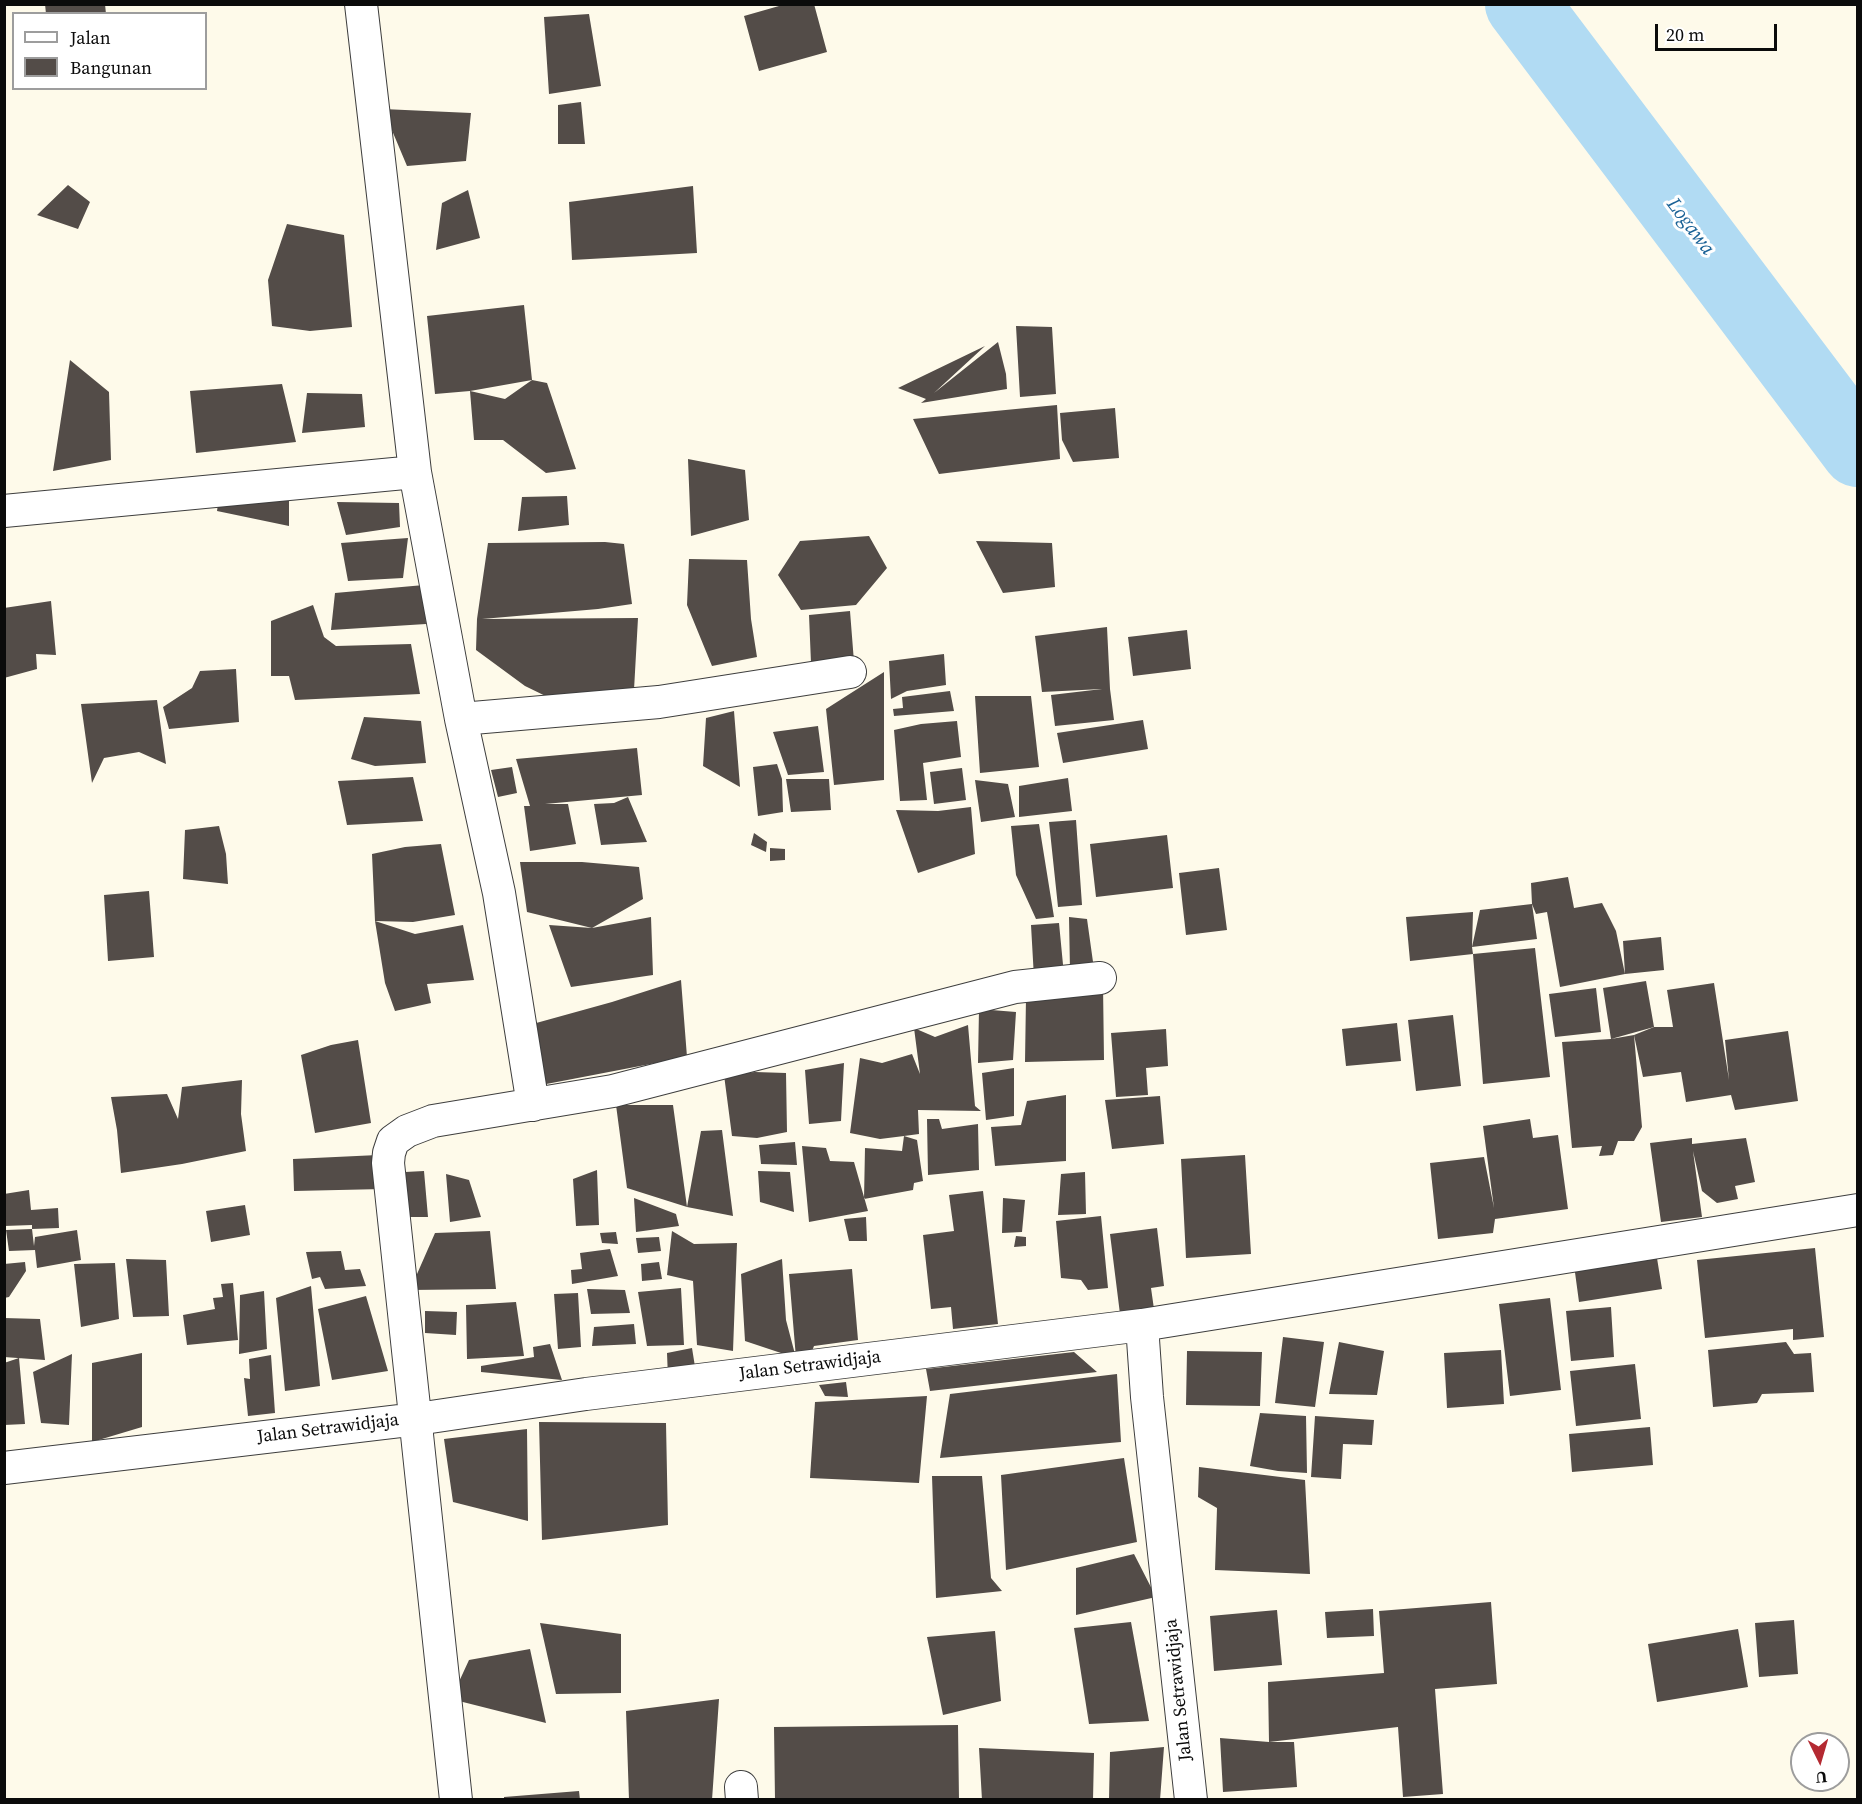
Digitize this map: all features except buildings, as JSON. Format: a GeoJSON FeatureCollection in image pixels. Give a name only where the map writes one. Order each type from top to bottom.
{"type":"FeatureCollection","features":[{"type":"Feature","properties":{"kind":"street"},"geometry":{"type":"LineString","coordinates":[[361,4],[414,472],[461,719],[499,893],[533,1105]]}},
{"type":"Feature","properties":{"kind":"street"},"geometry":{"type":"LineString","coordinates":[[4,511],[414,472]]}},
{"type":"Feature","properties":{"kind":"street"},"geometry":{"type":"LineString","coordinates":[[461,719],[659,702],[850,672]]}},
{"type":"Feature","properties":{"kind":"street"},"geometry":{"type":"LineString","coordinates":[[456,1800],[388,1163],[393,1141],[407,1131],[434,1121],[613,1091],[1015,987],[1100,978]]}},
{"type":"Feature","properties":{"kind":"street"},"geometry":{"type":"LineString","coordinates":[[1142,1325],[1857,1210]]}},
{"type":"Feature","properties":{"kind":"street","name":"Jalan Setrawidjaja"},"geometry":{"type":"LineString","coordinates":[[4,1468],[417,1419],[598,1392],[1142,1325],[1147,1397],[1191,1800]]}},
{"type":"Feature","properties":{"kind":"waterway","name":"Logawa"},"geometry":{"type":"LineString","coordinates":[[1522,4],[1858,450]]}}]}
